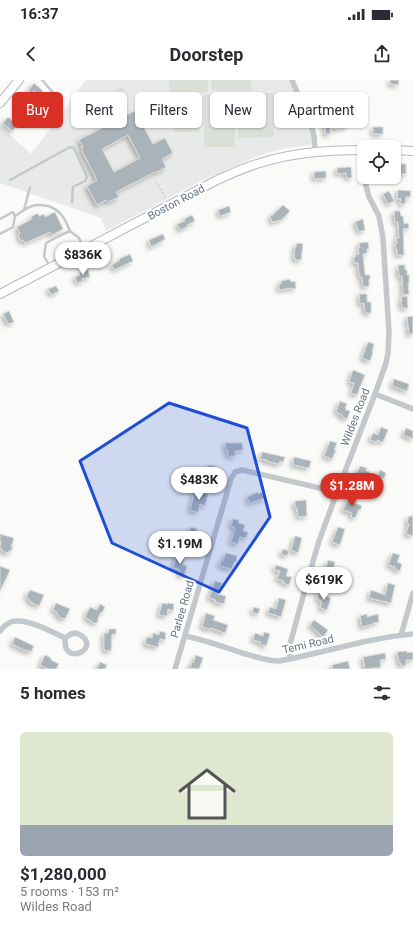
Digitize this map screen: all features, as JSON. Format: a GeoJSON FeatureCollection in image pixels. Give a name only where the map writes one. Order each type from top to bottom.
{"type":"FeatureCollection","features":[{"type":"Feature","properties":{"kind":"main road"},"geometry":{"type":"LineString","coordinates":[[0,103],[19,80]]}},
{"type":"Feature","properties":{"kind":"main road","name":"Boston Road"},"geometry":{"type":"LineString","coordinates":[[0,294],[217,180],[240,170],[260,162],[285,157],[315,153],[357,150]]}},
{"type":"Feature","properties":{"kind":"main road"},"geometry":{"type":"LineString","coordinates":[[401,150],[413,151]]}},
{"type":"Feature","properties":{"kind":"street"},"geometry":{"type":"LineString","coordinates":[[292,80],[311,124],[314,136],[315,153]]}},
{"type":"Feature","properties":{"kind":"street","name":"Wildes Road"},"geometry":{"type":"LineString","coordinates":[[291,659],[289,648],[319,541],[387,360],[389,332],[383,238],[378,216],[369,197],[366,184]]}},
{"type":"Feature","properties":{"kind":"street"},"geometry":{"type":"LineString","coordinates":[[375,394],[413,408]]}},
{"type":"Feature","properties":{"kind":"street","name":"Parlee Road"},"geometry":{"type":"LineString","coordinates":[[175,669],[231,479],[235,472],[242,470],[337,492]]}},
{"type":"Feature","properties":{"kind":"street"},"geometry":{"type":"LineString","coordinates":[[401,635],[413,593]]}},
{"type":"Feature","properties":{"kind":"street"},"geometry":{"type":"LineString","coordinates":[[0,631],[10,623],[16,621],[32,624],[65,638]]}},
{"type":"Feature","properties":{"kind":"street","name":"Temi Road"},"geometry":{"type":"LineString","coordinates":[[185,636],[271,661],[279,661],[363,642],[413,634]]}},
{"type":"Feature","properties":{"kind":"lane"},"geometry":{"type":"LineString","coordinates":[[42,80],[52,92]]}},
{"type":"Feature","properties":{"kind":"lane"},"geometry":{"type":"LineString","coordinates":[[10,180],[70,148],[74,148],[87,176],[85,181],[73,187],[72,202]]}},
{"type":"Feature","properties":{"kind":"lane"},"geometry":{"type":"LineString","coordinates":[[24,210],[30,187]]}},
{"type":"Feature","properties":{"kind":"lane"},"geometry":{"type":"LineString","coordinates":[[0,234],[13,227],[15,216],[32,206],[41,204],[54,208],[61,214],[67,223],[70,232],[79,238],[85,249]]}},
{"type":"Feature","properties":{"kind":"lane"},"geometry":{"type":"LineString","coordinates":[[0,219],[13,212],[15,216]]}},
{"type":"Feature","properties":{"kind":"lane"},"geometry":{"type":"LineString","coordinates":[[50,267],[44,256],[46,243],[70,232]]}},
{"type":"Feature","properties":{"kind":"path"},"geometry":{"type":"LineString","coordinates":[[156,182],[170,205]]}},
{"type":"Feature","properties":{"kind":"highlighted area"},"geometry":{"type":"Polygon","coordinates":[[[169,403],[247,428],[270,517],[219,592],[112,543],[80,461],[169,403]]]}},
{"type":"Feature","properties":{"kind":"shaded area"},"geometry":{"type":"Polygon","coordinates":[[[86,80],[290,80],[295,92],[274,92],[274,128],[310,128],[311,145],[287,148],[263,154],[203,180],[106,231],[101,218],[0,183],[0,126],[31,154],[50,128],[63,128],[63,111],[71,100],[71,128],[127,128],[127,92],[77,92],[86,80]]]}},
{"type":"Feature","properties":{"kind":"shaded area"},"geometry":{"type":"Polygon","coordinates":[[[169,80],[208,80],[208,92],[169,92],[169,80]]]}},
{"type":"Feature","properties":{"kind":"shaded area"},"geometry":{"type":"Polygon","coordinates":[[[212,80],[251,80],[251,91],[211,90],[212,80]]]}},
{"type":"Feature","properties":{"kind":"shaded area"},"geometry":{"type":"Polygon","coordinates":[[[120,87],[123,88],[125,92],[113,92],[120,87]]]}},
{"type":"Feature","properties":{"kind":"shaded area"},"geometry":{"type":"Polygon","coordinates":[[[266,93],[273,93],[274,137],[238,138],[238,128],[266,128],[266,93]]]}},
{"type":"Feature","properties":{"kind":"shaded area"},"geometry":{"type":"Polygon","coordinates":[[[204,95],[210,95],[210,128],[235,128],[235,147],[204,147],[204,95]]]}},
{"type":"Feature","properties":{"kind":"shaded area"},"geometry":{"type":"Polygon","coordinates":[[[173,128],[199,128],[199,132],[173,132],[173,128]]]}},
{"type":"Feature","properties":{"kind":"building"},"geometry":{"type":"Polygon","coordinates":[[[390,80],[399,80],[398,85],[390,84],[390,80]]]}},
{"type":"Feature","properties":{"kind":"building"},"geometry":{"type":"Polygon","coordinates":[[[34,83],[43,91],[29,92],[28,91],[34,83]]]}},
{"type":"Feature","properties":{"kind":"building"},"geometry":{"type":"Polygon","coordinates":[[[134,111],[135,128],[144,128],[153,144],[165,138],[173,153],[162,159],[166,167],[116,192],[119,197],[108,202],[106,200],[97,205],[87,186],[97,180],[82,151],[83,150],[81,147],[83,147],[79,140],[102,128],[127,128],[127,115],[134,111]],[[128,135],[102,149],[114,172],[140,158],[128,135]]]}},
{"type":"Feature","properties":{"kind":"building"},"geometry":{"type":"Polygon","coordinates":[[[8,117],[12,120],[12,128],[15,128],[12,131],[3,123],[8,117]]]}},
{"type":"Feature","properties":{"kind":"building"},"geometry":{"type":"Polygon","coordinates":[[[373,127],[383,127],[383,134],[373,134],[373,127]]]}},
{"type":"Feature","properties":{"kind":"building"},"geometry":{"type":"Polygon","coordinates":[[[325,128],[331,128],[330,134],[325,134],[325,128]]]}},
{"type":"Feature","properties":{"kind":"building"},"geometry":{"type":"Polygon","coordinates":[[[401,164],[406,164],[406,174],[401,174],[401,164]]]}},
{"type":"Feature","properties":{"kind":"building"},"geometry":{"type":"Polygon","coordinates":[[[351,167],[352,178],[347,178],[346,173],[337,174],[337,168],[351,167]]]}},
{"type":"Feature","properties":{"kind":"building"},"geometry":{"type":"Polygon","coordinates":[[[326,171],[326,178],[314,179],[314,172],[326,171]]]}},
{"type":"Feature","properties":{"kind":"building"},"geometry":{"type":"Polygon","coordinates":[[[398,190],[411,191],[410,197],[406,197],[405,204],[400,204],[401,198],[397,199],[398,190]]]}},
{"type":"Feature","properties":{"kind":"building"},"geometry":{"type":"Polygon","coordinates":[[[389,191],[394,201],[388,204],[383,194],[389,191]]]}},
{"type":"Feature","properties":{"kind":"building"},"geometry":{"type":"Polygon","coordinates":[[[283,205],[290,211],[281,220],[272,222],[270,216],[283,205]]]}},
{"type":"Feature","properties":{"kind":"building"},"geometry":{"type":"Polygon","coordinates":[[[229,206],[231,212],[220,216],[218,210],[229,206]]]}},
{"type":"Feature","properties":{"kind":"building"},"geometry":{"type":"Polygon","coordinates":[[[394,211],[400,211],[401,216],[403,216],[404,224],[408,223],[409,228],[403,229],[404,255],[397,255],[395,244],[397,244],[396,238],[399,238],[398,222],[395,222],[394,211]]]}},
{"type":"Feature","properties":{"kind":"building"},"geometry":{"type":"Polygon","coordinates":[[[55,212],[63,229],[52,235],[50,232],[25,243],[23,240],[21,241],[18,235],[20,234],[17,227],[32,219],[31,217],[36,214],[39,216],[44,214],[45,217],[55,212]]]}},
{"type":"Feature","properties":{"kind":"building"},"geometry":{"type":"Polygon","coordinates":[[[192,215],[195,221],[180,230],[177,224],[185,221],[184,219],[192,215]]]}},
{"type":"Feature","properties":{"kind":"building"},"geometry":{"type":"Polygon","coordinates":[[[363,219],[365,230],[359,232],[355,222],[363,219]]]}},
{"type":"Feature","properties":{"kind":"building"},"geometry":{"type":"Polygon","coordinates":[[[163,234],[165,239],[151,247],[149,240],[163,234]]]}},
{"type":"Feature","properties":{"kind":"building"},"geometry":{"type":"Polygon","coordinates":[[[368,242],[369,249],[367,249],[367,253],[363,254],[365,275],[370,275],[370,279],[369,286],[363,287],[362,277],[360,277],[359,274],[358,263],[354,263],[354,257],[356,257],[355,255],[359,254],[359,243],[368,242]]]}},
{"type":"Feature","properties":{"kind":"building"},"geometry":{"type":"Polygon","coordinates":[[[297,243],[303,244],[301,260],[295,260],[294,258],[297,243]]]}},
{"type":"Feature","properties":{"kind":"building"},"geometry":{"type":"Polygon","coordinates":[[[130,254],[133,261],[114,270],[112,265],[120,260],[119,259],[130,254]]]}},
{"type":"Feature","properties":{"kind":"building"},"geometry":{"type":"Polygon","coordinates":[[[398,265],[405,265],[407,275],[409,275],[409,294],[403,295],[402,276],[399,277],[398,265]]]}},
{"type":"Feature","properties":{"kind":"building"},"geometry":{"type":"Polygon","coordinates":[[[88,270],[90,277],[82,279],[83,281],[77,283],[75,277],[88,270]]]}},
{"type":"Feature","properties":{"kind":"building"},"geometry":{"type":"Polygon","coordinates":[[[290,279],[291,282],[295,281],[296,288],[279,290],[279,284],[281,284],[281,281],[290,279]]]}},
{"type":"Feature","properties":{"kind":"building"},"geometry":{"type":"Polygon","coordinates":[[[56,286],[59,291],[51,295],[48,289],[56,286]]]}},
{"type":"Feature","properties":{"kind":"building"},"geometry":{"type":"Polygon","coordinates":[[[359,294],[367,294],[367,302],[371,302],[371,313],[365,313],[364,303],[360,304],[359,294]]]}},
{"type":"Feature","properties":{"kind":"building"},"geometry":{"type":"Polygon","coordinates":[[[407,296],[408,308],[402,308],[401,297],[407,296]]]}},
{"type":"Feature","properties":{"kind":"building"},"geometry":{"type":"Polygon","coordinates":[[[9,311],[14,322],[8,324],[3,314],[9,311]]]}},
{"type":"Feature","properties":{"kind":"building"},"geometry":{"type":"Polygon","coordinates":[[[413,316],[413,334],[409,334],[407,317],[413,316]]]}},
{"type":"Feature","properties":{"kind":"building"},"geometry":{"type":"Polygon","coordinates":[[[368,342],[374,344],[370,361],[362,358],[368,342]]]}},
{"type":"Feature","properties":{"kind":"building"},"geometry":{"type":"Polygon","coordinates":[[[353,370],[365,375],[357,395],[351,393],[354,383],[349,382],[353,370]]]}},
{"type":"Feature","properties":{"kind":"building"},"geometry":{"type":"Polygon","coordinates":[[[394,379],[409,384],[407,391],[392,386],[394,379]]]}},
{"type":"Feature","properties":{"kind":"building"},"geometry":{"type":"Polygon","coordinates":[[[340,401],[347,404],[345,408],[346,410],[350,411],[347,419],[336,412],[340,401]]]}},
{"type":"Feature","properties":{"kind":"building"},"geometry":{"type":"Polygon","coordinates":[[[381,427],[388,430],[383,442],[370,440],[373,433],[378,435],[381,427]]]}},
{"type":"Feature","properties":{"kind":"building"},"geometry":{"type":"Polygon","coordinates":[[[406,428],[413,431],[413,439],[403,435],[406,428]]]}},
{"type":"Feature","properties":{"kind":"building"},"geometry":{"type":"Polygon","coordinates":[[[330,441],[337,443],[332,459],[324,456],[330,441]]]}},
{"type":"Feature","properties":{"kind":"building"},"geometry":{"type":"Polygon","coordinates":[[[225,443],[242,443],[243,450],[235,451],[235,456],[228,456],[228,450],[226,450],[225,443]]]}},
{"type":"Feature","properties":{"kind":"building"},"geometry":{"type":"Polygon","coordinates":[[[262,452],[285,457],[283,462],[280,461],[279,464],[260,459],[262,452]]]}},
{"type":"Feature","properties":{"kind":"building"},"geometry":{"type":"Polygon","coordinates":[[[294,457],[311,461],[309,468],[293,465],[294,457]]]}},
{"type":"Feature","properties":{"kind":"building"},"geometry":{"type":"Polygon","coordinates":[[[209,465],[216,467],[214,473],[216,473],[212,484],[204,482],[205,478],[200,477],[202,470],[207,471],[209,465]]]}},
{"type":"Feature","properties":{"kind":"building"},"geometry":{"type":"Polygon","coordinates":[[[360,466],[367,468],[366,471],[370,472],[368,478],[364,477],[361,484],[354,481],[360,466]]]}},
{"type":"Feature","properties":{"kind":"building"},"geometry":{"type":"Polygon","coordinates":[[[380,470],[386,473],[384,479],[377,477],[380,470]]]}},
{"type":"Feature","properties":{"kind":"building"},"geometry":{"type":"Polygon","coordinates":[[[195,491],[208,494],[205,506],[200,504],[198,512],[190,510],[195,491]]]}},
{"type":"Feature","properties":{"kind":"building"},"geometry":{"type":"Polygon","coordinates":[[[258,492],[258,494],[262,492],[265,498],[250,503],[247,497],[258,492]]]}},
{"type":"Feature","properties":{"kind":"building"},"geometry":{"type":"Polygon","coordinates":[[[350,496],[357,498],[355,503],[362,506],[355,518],[351,517],[352,513],[343,510],[350,496]]]}},
{"type":"Feature","properties":{"kind":"building"},"geometry":{"type":"Polygon","coordinates":[[[306,500],[307,516],[298,517],[297,508],[295,508],[295,501],[306,500]]]}},
{"type":"Feature","properties":{"kind":"building"},"geometry":{"type":"Polygon","coordinates":[[[412,515],[413,536],[406,534],[409,524],[407,523],[409,516],[411,517],[412,515]]]}},
{"type":"Feature","properties":{"kind":"building"},"geometry":{"type":"Polygon","coordinates":[[[233,519],[239,520],[238,523],[245,525],[243,531],[248,532],[246,538],[240,537],[238,544],[231,542],[235,529],[231,526],[233,519]]]}},
{"type":"Feature","properties":{"kind":"building"},"geometry":{"type":"Polygon","coordinates":[[[191,527],[197,529],[195,537],[193,536],[190,544],[185,542],[191,527]]]}},
{"type":"Feature","properties":{"kind":"building"},"geometry":{"type":"Polygon","coordinates":[[[338,527],[345,529],[340,545],[332,542],[338,527]]]}},
{"type":"Feature","properties":{"kind":"building"},"geometry":{"type":"Polygon","coordinates":[[[0,534],[14,538],[11,547],[13,547],[8,553],[0,549],[0,534]]]}},
{"type":"Feature","properties":{"kind":"building"},"geometry":{"type":"Polygon","coordinates":[[[295,536],[302,538],[298,553],[291,550],[295,536]]]}},
{"type":"Feature","properties":{"kind":"building"},"geometry":{"type":"Polygon","coordinates":[[[283,549],[289,551],[287,556],[281,554],[283,549]]]}},
{"type":"Feature","properties":{"kind":"building"},"geometry":{"type":"Polygon","coordinates":[[[226,553],[237,556],[236,562],[234,562],[232,569],[220,566],[221,560],[223,561],[226,553]]]}},
{"type":"Feature","properties":{"kind":"building"},"geometry":{"type":"Polygon","coordinates":[[[393,553],[400,555],[397,562],[402,564],[400,571],[394,569],[395,567],[388,565],[393,553]]]}},
{"type":"Feature","properties":{"kind":"building"},"geometry":{"type":"Polygon","coordinates":[[[177,555],[184,557],[182,565],[187,566],[184,576],[179,575],[180,570],[173,567],[177,555]]]}},
{"type":"Feature","properties":{"kind":"building"},"geometry":{"type":"Polygon","coordinates":[[[328,560],[335,562],[331,578],[324,576],[328,560]]]}},
{"type":"Feature","properties":{"kind":"building"},"geometry":{"type":"Polygon","coordinates":[[[276,565],[288,569],[286,576],[292,577],[289,585],[283,583],[284,581],[277,579],[280,571],[274,570],[276,565]]]}},
{"type":"Feature","properties":{"kind":"building"},"geometry":{"type":"Polygon","coordinates":[[[0,566],[10,570],[0,591],[0,566]]]}},
{"type":"Feature","properties":{"kind":"building"},"geometry":{"type":"Polygon","coordinates":[[[215,581],[222,583],[218,594],[226,596],[224,604],[215,602],[216,600],[209,598],[215,581]]]}},
{"type":"Feature","properties":{"kind":"building"},"geometry":{"type":"Polygon","coordinates":[[[388,583],[395,585],[391,603],[369,598],[371,590],[385,595],[388,583]]]}},
{"type":"Feature","properties":{"kind":"building"},"geometry":{"type":"Polygon","coordinates":[[[30,590],[44,595],[39,606],[30,602],[31,601],[29,599],[26,598],[30,590]]]}},
{"type":"Feature","properties":{"kind":"building"},"geometry":{"type":"Polygon","coordinates":[[[319,592],[326,593],[325,596],[331,598],[327,610],[320,608],[322,601],[317,599],[319,592]]]}},
{"type":"Feature","properties":{"kind":"building"},"geometry":{"type":"Polygon","coordinates":[[[279,598],[286,600],[281,617],[268,613],[270,607],[276,609],[279,598]]]}},
{"type":"Feature","properties":{"kind":"building"},"geometry":{"type":"Polygon","coordinates":[[[56,603],[70,609],[65,619],[59,617],[59,615],[56,614],[57,612],[53,610],[56,603]]]}},
{"type":"Feature","properties":{"kind":"building"},"geometry":{"type":"Polygon","coordinates":[[[162,603],[174,604],[173,611],[168,609],[167,616],[159,615],[162,603]]]}},
{"type":"Feature","properties":{"kind":"building"},"geometry":{"type":"Polygon","coordinates":[[[100,604],[105,607],[98,618],[98,621],[94,623],[85,617],[90,607],[97,610],[100,604]]]}},
{"type":"Feature","properties":{"kind":"building"},"geometry":{"type":"Polygon","coordinates":[[[254,607],[260,609],[258,614],[252,612],[254,607]]]}},
{"type":"Feature","properties":{"kind":"building"},"geometry":{"type":"Polygon","coordinates":[[[206,613],[215,616],[213,620],[228,625],[225,633],[211,628],[202,627],[206,613]]]}},
{"type":"Feature","properties":{"kind":"building"},"geometry":{"type":"Polygon","coordinates":[[[367,614],[367,617],[378,614],[379,622],[362,627],[360,616],[367,614]]]}},
{"type":"Feature","properties":{"kind":"building"},"geometry":{"type":"Polygon","coordinates":[[[314,620],[328,630],[323,637],[310,625],[314,620]]]}},
{"type":"Feature","properties":{"kind":"building"},"geometry":{"type":"Polygon","coordinates":[[[109,629],[116,629],[116,634],[112,634],[111,651],[104,650],[104,633],[108,633],[109,629]]]}},
{"type":"Feature","properties":{"kind":"building"},"geometry":{"type":"Polygon","coordinates":[[[160,631],[166,633],[165,640],[160,639],[158,647],[145,644],[147,637],[152,638],[153,633],[159,635],[160,631]]]}},
{"type":"Feature","properties":{"kind":"building"},"geometry":{"type":"Polygon","coordinates":[[[264,632],[270,634],[266,646],[260,644],[261,642],[253,640],[255,633],[263,636],[264,632]]]}},
{"type":"Feature","properties":{"kind":"building"},"geometry":{"type":"Polygon","coordinates":[[[15,637],[34,646],[31,652],[12,644],[15,637]]]}},
{"type":"Feature","properties":{"kind":"building"},"geometry":{"type":"Polygon","coordinates":[[[407,651],[407,653],[413,652],[413,660],[406,660],[406,665],[401,666],[397,652],[407,651]]]}},
{"type":"Feature","properties":{"kind":"building"},"geometry":{"type":"Polygon","coordinates":[[[385,653],[386,659],[380,660],[381,667],[365,669],[363,657],[385,653]]]}},
{"type":"Feature","properties":{"kind":"building"},"geometry":{"type":"Polygon","coordinates":[[[45,655],[59,664],[56,669],[48,669],[40,665],[45,655]]]}},
{"type":"Feature","properties":{"kind":"building"},"geometry":{"type":"Polygon","coordinates":[[[196,655],[203,658],[199,669],[190,668],[192,662],[193,663],[196,655]]]}},
{"type":"Feature","properties":{"kind":"building"},"geometry":{"type":"Polygon","coordinates":[[[348,661],[350,669],[333,669],[332,665],[348,661]]]}},
{"type":"Feature","properties":{"kind":"building"},"geometry":{"type":"Polygon","coordinates":[[[100,662],[107,665],[105,669],[97,669],[100,662]]]}}]}
